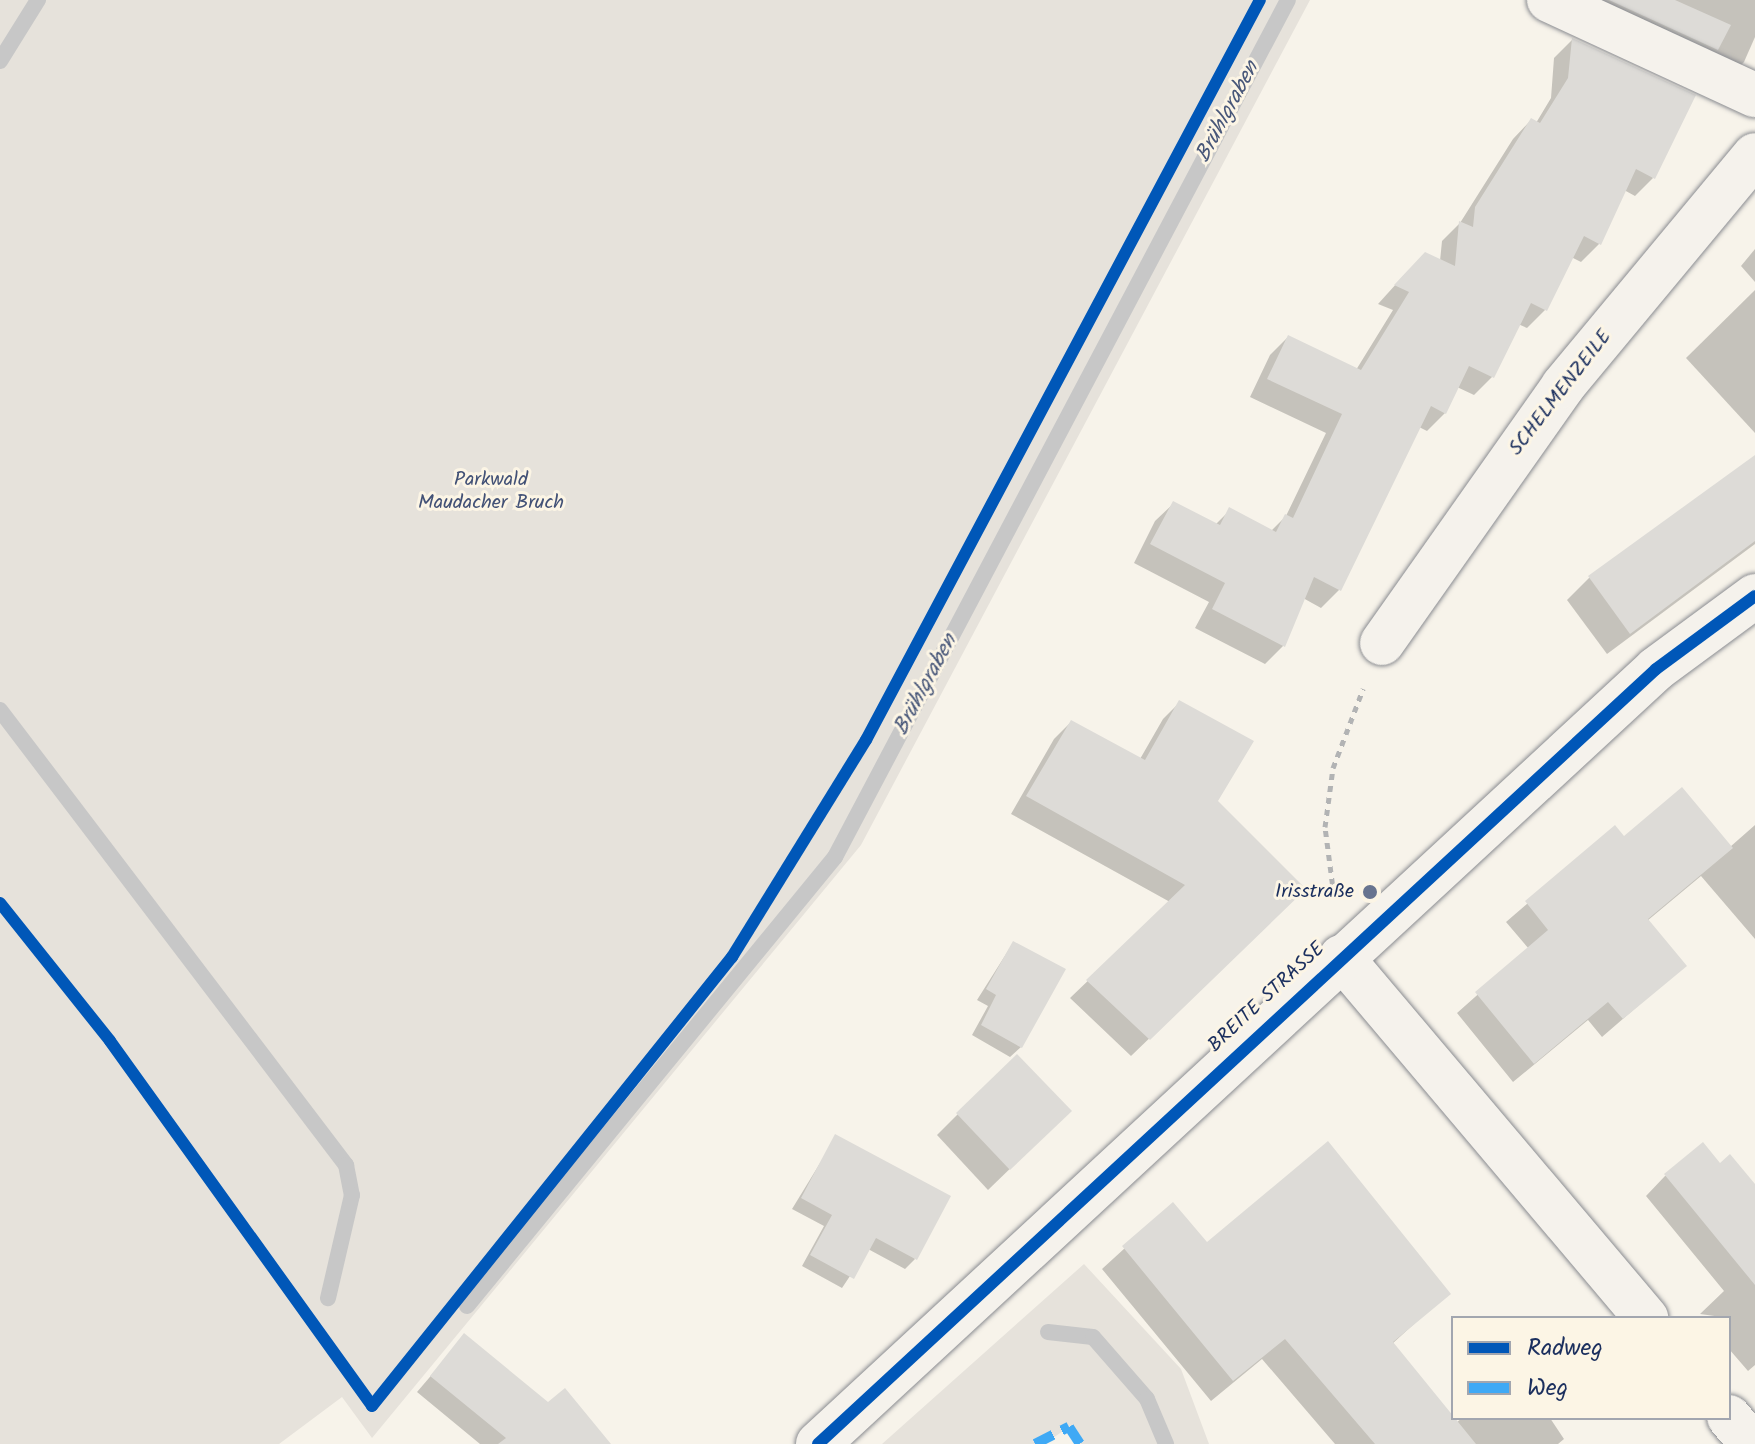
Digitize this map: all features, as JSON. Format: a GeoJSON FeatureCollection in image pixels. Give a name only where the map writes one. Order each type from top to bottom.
{"type":"FeatureCollection","features":[{"type":"Feature","properties":{"kind":"street"},"geometry":{"type":"LineString","coordinates":[[1549,0],[1755,95]]}},
{"type":"Feature","properties":{"kind":"street","name":"SCHELMENZEILE"},"geometry":{"type":"LineString","coordinates":[[1382,643],[1563,386],[1755,155]]}},
{"type":"Feature","properties":{"kind":"street","name":"BREITE STRASSE"},"geometry":{"type":"LineString","coordinates":[[818,1444],[1341,957],[1656,669],[1755,596]]}},
{"type":"Feature","properties":{"kind":"street"},"geometry":{"type":"LineString","coordinates":[[1341,957],[1644,1316]]}},
{"type":"Feature","properties":{"kind":"street"},"geometry":{"type":"LineString","coordinates":[[1731,1419],[1752,1444]]}},
{"type":"Feature","properties":{"kind":"path"},"geometry":{"type":"LineString","coordinates":[[1341,957],[1325,827],[1333,768],[1382,643]]}},
{"type":"Feature","properties":{"kind":"green space","name":"Parkwald Maudacher Bruch"},"geometry":{"type":"Polygon","coordinates":[[[0,0],[1310,0],[861,845],[372,1438],[342,1397],[279,1444],[0,1444],[0,0]]]}},
{"type":"Feature","properties":{"kind":"green space"},"geometry":{"type":"Polygon","coordinates":[[[1084,1264],[1181,1369],[1209,1444],[1080,1444],[1069,1427],[1044,1444],[882,1444],[1084,1264]]]}},
{"type":"Feature","properties":{"kind":"building"},"geometry":{"type":"Polygon","coordinates":[[[1609,0],[1675,0],[1731,25],[1718,50],[1609,0]]]}},
{"type":"Feature","properties":{"kind":"building"},"geometry":{"type":"Polygon","coordinates":[[[1572,38],[1696,95],[1655,179],[1636,169],[1601,245],[1584,236],[1547,311],[1531,303],[1494,378],[1469,366],[1446,414],[1431,406],[1341,591],[1314,577],[1285,647],[1212,609],[1225,583],[1150,544],[1173,501],[1220,525],[1229,507],[1276,532],[1285,514],[1293,518],[1342,414],[1267,379],[1288,335],[1361,370],[1409,292],[1394,285],[1425,252],[1455,266],[1459,221],[1473,227],[1475,207],[1531,118],[1540,123],[1568,78],[1572,38]]]}},
{"type":"Feature","properties":{"kind":"building"},"geometry":{"type":"Polygon","coordinates":[[[1755,455],[1755,541],[1630,634],[1588,576],[1755,455]]]}},
{"type":"Feature","properties":{"kind":"building"},"geometry":{"type":"Polygon","coordinates":[[[1179,700],[1254,741],[1218,801],[1306,889],[1150,1040],[1086,980],[1185,885],[1026,796],[1071,720],[1145,760],[1179,700]]]}},
{"type":"Feature","properties":{"kind":"building"},"geometry":{"type":"Polygon","coordinates":[[[1682,787],[1733,848],[1648,919],[1687,966],[1623,1019],[1608,1002],[1534,1064],[1475,992],[1548,930],[1525,901],[1615,825],[1624,836],[1682,787]]]}},
{"type":"Feature","properties":{"kind":"building"},"geometry":{"type":"Polygon","coordinates":[[[1013,941],[1066,969],[1022,1048],[981,1025],[996,995],[986,989],[1013,941]]]}},
{"type":"Feature","properties":{"kind":"building"},"geometry":{"type":"Polygon","coordinates":[[[1017,1054],[1072,1111],[1010,1170],[956,1113],[1017,1054]]]}},
{"type":"Feature","properties":{"kind":"building"},"geometry":{"type":"Polygon","coordinates":[[[835,1134],[951,1196],[917,1260],[876,1238],[854,1279],[810,1255],[832,1215],[801,1198],[835,1134]]]}},
{"type":"Feature","properties":{"kind":"building"},"geometry":{"type":"Polygon","coordinates":[[[1328,1141],[1451,1294],[1393,1342],[1451,1413],[1451,1420],[1456,1420],[1476,1444],[1375,1444],[1285,1339],[1233,1381],[1122,1246],[1173,1202],[1207,1242],[1328,1141]]]}},
{"type":"Feature","properties":{"kind":"building"},"geometry":{"type":"Polygon","coordinates":[[[1703,1142],[1720,1163],[1730,1154],[1755,1184],[1755,1285],[1664,1174],[1703,1142]]]}},
{"type":"Feature","properties":{"kind":"building"},"geometry":{"type":"Polygon","coordinates":[[[464,1333],[548,1402],[565,1388],[611,1444],[498,1444],[506,1438],[430,1376],[464,1333]]]}},
{"type":"Feature","properties":{"kind":"waterway"},"geometry":{"type":"LineString","coordinates":[[0,61],[38,0]]}},
{"type":"Feature","properties":{"kind":"waterway","name":"Brühlgraben"},"geometry":{"type":"LineString","coordinates":[[467,1306],[835,857],[1288,0]]}},
{"type":"Feature","properties":{"kind":"waterway"},"geometry":{"type":"LineString","coordinates":[[0,710],[346,1165],[352,1195],[328,1298]]}},
{"type":"Feature","properties":{"kind":"waterway"},"geometry":{"type":"LineString","coordinates":[[1048,1332],[1093,1337],[1147,1399],[1166,1444]]}},
{"type":"Feature","properties":{"kind":"marked path"},"geometry":{"type":"LineString","coordinates":[[1035,1444],[1069,1427],[1080,1444]]}},
{"type":"Feature","properties":{"kind":"cycle path"},"geometry":{"type":"LineString","coordinates":[[0,903],[110,1041],[372,1406],[732,957],[866,740],[1260,0]]}},
{"type":"Feature","properties":{"kind":"cycle path"},"geometry":{"type":"LineString","coordinates":[[818,1444],[1656,669],[1755,596]]}},
{"type":"Feature","properties":{"kind":"place","name":"Irisstraße"},"geometry":{"type":"Point","coordinates":[1370,892]}}]}
